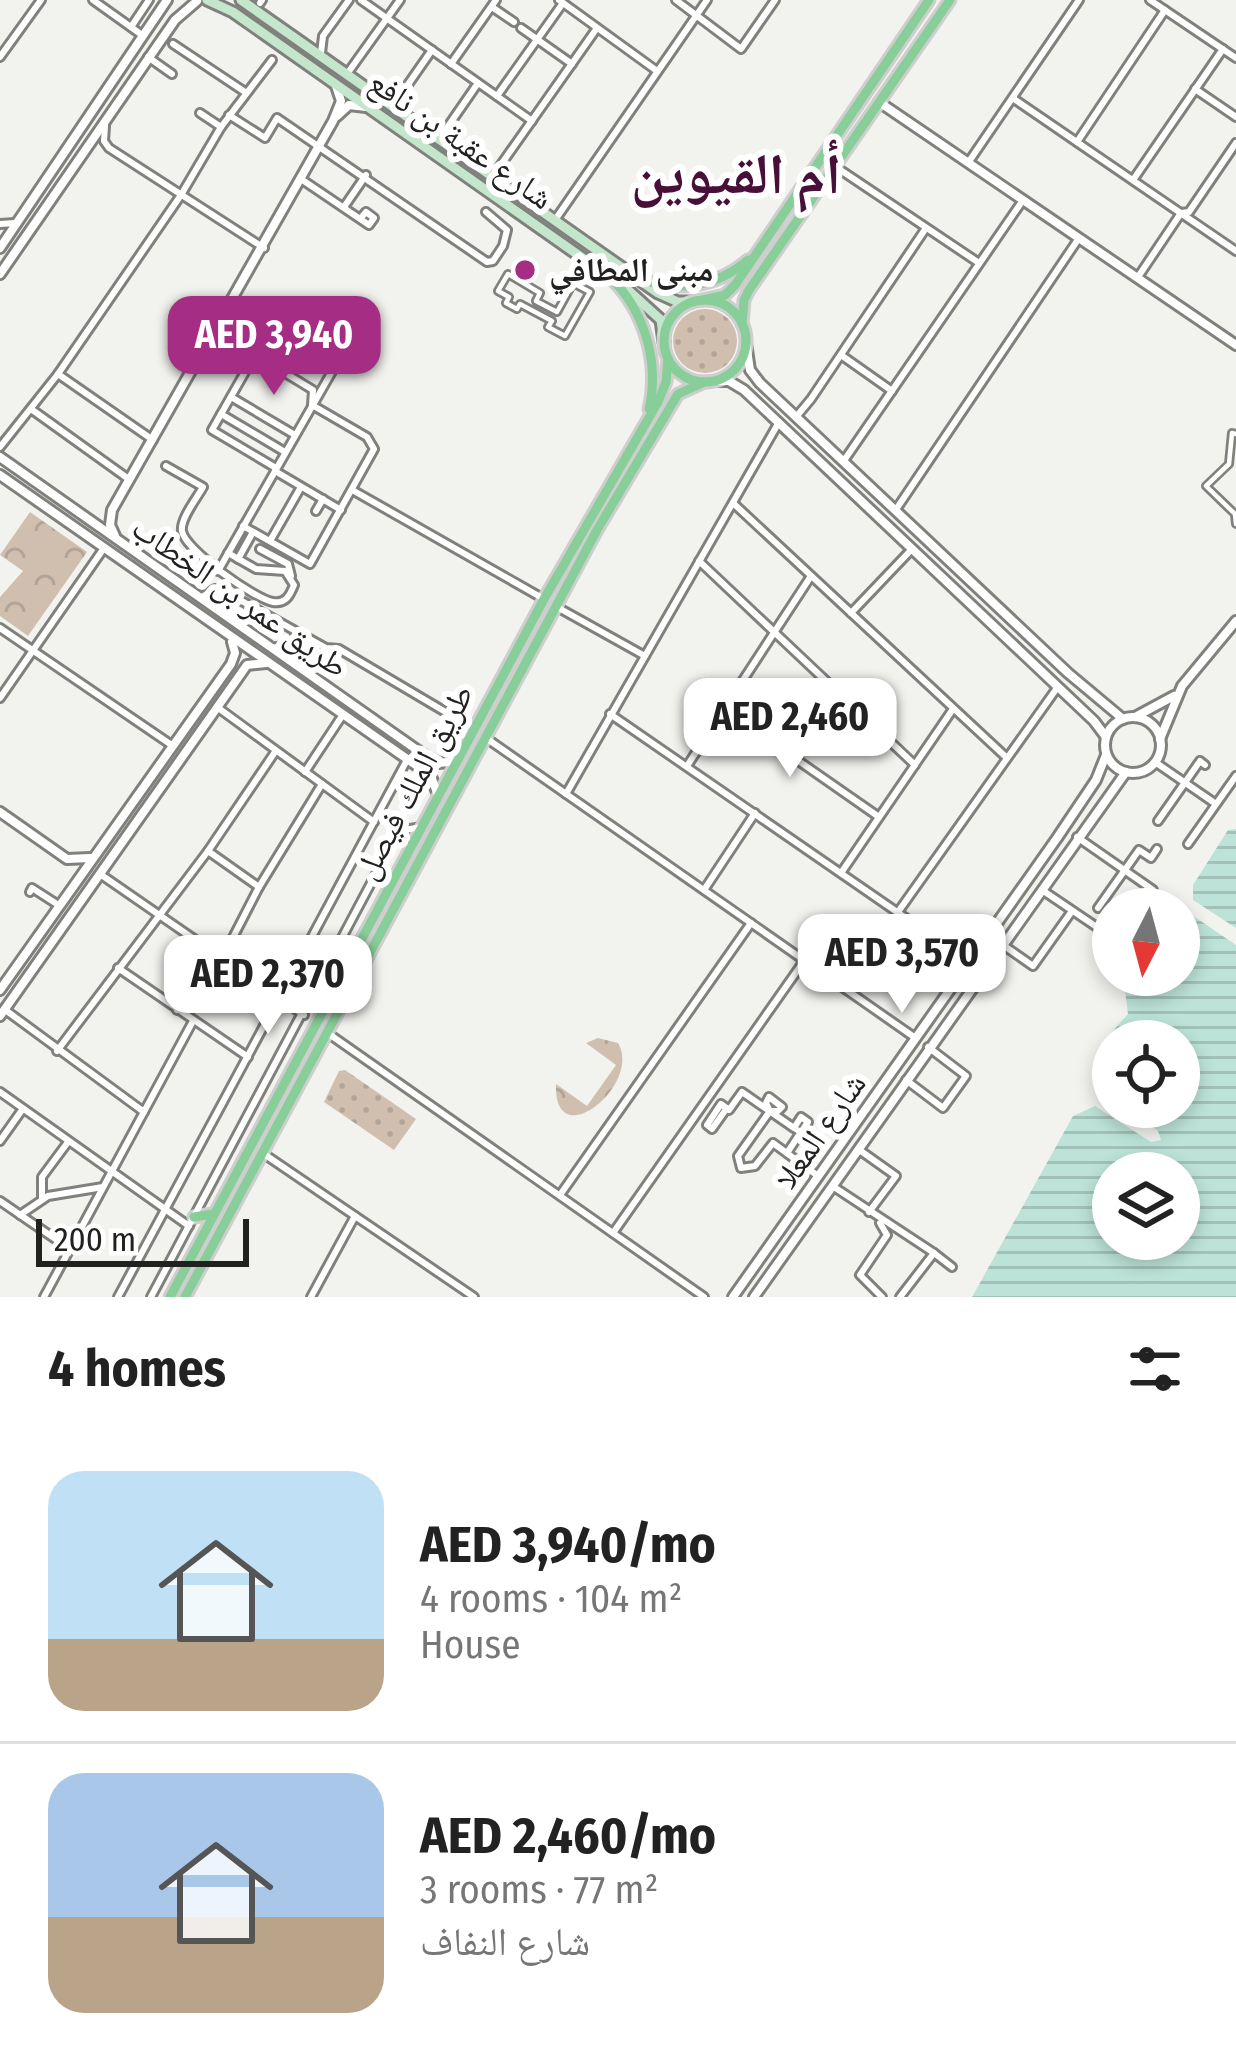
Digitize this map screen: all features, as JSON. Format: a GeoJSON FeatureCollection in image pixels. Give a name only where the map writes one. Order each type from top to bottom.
{"type":"FeatureCollection","features":[{"type":"Feature","properties":{"kind":"main road","name":"شارع عقبة بن نافع"},"geometry":{"type":"LineString","coordinates":[[199,0],[233,12],[652,308],[661,320],[664,342]]}},
{"type":"Feature","properties":{"kind":"main road","name":"شارع عقبة بن نافع"},"geometry":{"type":"LineString","coordinates":[[241,0],[635,277],[670,300],[698,302]]}},
{"type":"Feature","properties":{"kind":"main road"},"geometry":{"type":"LineString","coordinates":[[929,0],[724,295],[698,302],[672,317],[664,342],[668,358],[683,376],[710,381],[736,367],[746,343],[742,324],[749,290],[950,0]]}},
{"type":"Feature","properties":{"kind":"main road"},"geometry":{"type":"LineString","coordinates":[[548,234],[556,221]]}},
{"type":"Feature","properties":{"kind":"main road"},"geometry":{"type":"LineString","coordinates":[[635,277],[662,286],[694,285],[730,274],[757,252]]}},
{"type":"Feature","properties":{"kind":"main road"},"geometry":{"type":"LineString","coordinates":[[610,278],[635,304],[642,320],[653,382],[646,420]]}},
{"type":"Feature","properties":{"kind":"main road"},"geometry":{"type":"LineString","coordinates":[[698,302],[726,306],[742,324]]}},
{"type":"Feature","properties":{"kind":"main road","name":"طريق الملك فيصل"},"geometry":{"type":"LineString","coordinates":[[170,1297],[544,599],[646,420],[666,382],[668,358]]}},
{"type":"Feature","properties":{"kind":"main road","name":"طريق الملك فيصل"},"geometry":{"type":"LineString","coordinates":[[185,1297],[596,530],[668,408],[688,387],[710,381]]}},
{"type":"Feature","properties":{"kind":"main road"},"geometry":{"type":"LineString","coordinates":[[261,1152],[256,1143],[307,1038]]}},
{"type":"Feature","properties":{"kind":"main road"},"geometry":{"type":"LineString","coordinates":[[191,1222],[213,1214]]}},
{"type":"Feature","properties":{"kind":"street"},"geometry":{"type":"LineString","coordinates":[[1,54],[41,0]]}},
{"type":"Feature","properties":{"kind":"street"},"geometry":{"type":"LineString","coordinates":[[93,0],[145,37]]}},
{"type":"Feature","properties":{"kind":"street"},"geometry":{"type":"LineString","coordinates":[[130,27],[149,0]]}},
{"type":"Feature","properties":{"kind":"street"},"geometry":{"type":"LineString","coordinates":[[0,246],[167,0]]}},
{"type":"Feature","properties":{"kind":"street"},"geometry":{"type":"LineString","coordinates":[[0,274],[148,57],[175,20],[199,0]]}},
{"type":"Feature","properties":{"kind":"street"},"geometry":{"type":"LineString","coordinates":[[324,57],[322,37],[349,0]]}},
{"type":"Feature","properties":{"kind":"street"},"geometry":{"type":"LineString","coordinates":[[361,0],[532,121]]}},
{"type":"Feature","properties":{"kind":"street"},"geometry":{"type":"LineString","coordinates":[[347,74],[400,0]]}},
{"type":"Feature","properties":{"kind":"street"},"geometry":{"type":"LineString","coordinates":[[676,0],[741,49],[775,0]]}},
{"type":"Feature","properties":{"kind":"street"},"geometry":{"type":"LineString","coordinates":[[556,221],[707,0]]}},
{"type":"Feature","properties":{"kind":"street"},"geometry":{"type":"LineString","coordinates":[[968,163],[1079,0]]}},
{"type":"Feature","properties":{"kind":"street"},"geometry":{"type":"LineString","coordinates":[[1150,0],[1236,58]]}},
{"type":"Feature","properties":{"kind":"street"},"geometry":{"type":"LineString","coordinates":[[497,96],[561,2],[656,71]]}},
{"type":"Feature","properties":{"kind":"street"},"geometry":{"type":"LineString","coordinates":[[451,64],[494,3],[572,64]]}},
{"type":"Feature","properties":{"kind":"street"},"geometry":{"type":"LineString","coordinates":[[1077,142],[1165,10]]}},
{"type":"Feature","properties":{"kind":"street"},"geometry":{"type":"LineString","coordinates":[[501,182],[500,166],[597,28]]}},
{"type":"Feature","properties":{"kind":"street"},"geometry":{"type":"LineString","coordinates":[[299,40],[322,37]]}},
{"type":"Feature","properties":{"kind":"street"},"geometry":{"type":"LineString","coordinates":[[173,44],[245,92]]}},
{"type":"Feature","properties":{"kind":"street"},"geometry":{"type":"LineString","coordinates":[[1133,180],[1223,49]]}},
{"type":"Feature","properties":{"kind":"street"},"geometry":{"type":"LineString","coordinates":[[393,106],[432,50]]}},
{"type":"Feature","properties":{"kind":"street"},"geometry":{"type":"LineString","coordinates":[[148,57],[172,74]]}},
{"type":"Feature","properties":{"kind":"street"},"geometry":{"type":"LineString","coordinates":[[2,459],[2,446],[58,374],[181,195],[220,127],[272,60]]}},
{"type":"Feature","properties":{"kind":"street"},"geometry":{"type":"LineString","coordinates":[[440,138],[478,83]]}},
{"type":"Feature","properties":{"kind":"street"},"geometry":{"type":"LineString","coordinates":[[119,542],[110,525],[112,510],[333,122],[340,101],[335,85]]}},
{"type":"Feature","properties":{"kind":"street"},"geometry":{"type":"LineString","coordinates":[[1195,89],[1236,117]]}},
{"type":"Feature","properties":{"kind":"street"},"geometry":{"type":"LineString","coordinates":[[1014,99],[1232,248],[1236,233]]}},
{"type":"Feature","properties":{"kind":"street"},"geometry":{"type":"LineString","coordinates":[[879,102],[1236,345]]}},
{"type":"Feature","properties":{"kind":"street"},"geometry":{"type":"LineString","coordinates":[[333,122],[349,105],[367,107]]}},
{"type":"Feature","properties":{"kind":"street"},"geometry":{"type":"LineString","coordinates":[[200,112],[220,127]]}},
{"type":"Feature","properties":{"kind":"street"},"geometry":{"type":"LineString","coordinates":[[229,116],[265,138],[277,118],[487,262],[503,246],[507,230],[486,212]]}},
{"type":"Feature","properties":{"kind":"street"},"geometry":{"type":"LineString","coordinates":[[105,126],[104,141],[109,148],[264,248]]}},
{"type":"Feature","properties":{"kind":"street"},"geometry":{"type":"LineString","coordinates":[[1138,278],[1236,143]]}},
{"type":"Feature","properties":{"kind":"street"},"geometry":{"type":"LineString","coordinates":[[88,151],[109,148]]}},
{"type":"Feature","properties":{"kind":"street"},"geometry":{"type":"LineString","coordinates":[[833,165],[979,263]]}},
{"type":"Feature","properties":{"kind":"street"},"geometry":{"type":"LineString","coordinates":[[482,167],[500,166]]}},
{"type":"Feature","properties":{"kind":"street"},"geometry":{"type":"LineString","coordinates":[[344,207],[366,175]]}},
{"type":"Feature","properties":{"kind":"street"},"geometry":{"type":"LineString","coordinates":[[301,179],[361,219]]}},
{"type":"Feature","properties":{"kind":"street"},"geometry":{"type":"LineString","coordinates":[[843,462],[1023,200]]}},
{"type":"Feature","properties":{"kind":"street"},"geometry":{"type":"LineString","coordinates":[[0,224],[19,222]]}},
{"type":"Feature","properties":{"kind":"street"},"geometry":{"type":"LineString","coordinates":[[796,416],[926,228]]}},
{"type":"Feature","properties":{"kind":"street"},"geometry":{"type":"LineString","coordinates":[[895,511],[1079,238]]}},
{"type":"Feature","properties":{"kind":"street"},"geometry":{"type":"LineString","coordinates":[[508,274],[540,292],[536,301],[556,312],[573,283],[590,292],[565,336],[548,327],[552,321],[520,304],[518,310],[506,303],[509,297],[498,291],[508,274]]}},
{"type":"Feature","properties":{"kind":"street"},"geometry":{"type":"LineString","coordinates":[[218,571],[276,470],[285,452],[342,354],[278,314],[212,430],[276,470],[301,487],[341,510]]}},
{"type":"Feature","properties":{"kind":"street"},"geometry":{"type":"LineString","coordinates":[[298,346],[320,340]]}},
{"type":"Feature","properties":{"kind":"street"},"geometry":{"type":"LineString","coordinates":[[746,343],[750,370],[843,462],[1068,673],[1128,718],[1150,723],[1160,739]]}},
{"type":"Feature","properties":{"kind":"street"},"geometry":{"type":"LineString","coordinates":[[254,354],[313,390],[313,405]]}},
{"type":"Feature","properties":{"kind":"street"},"geometry":{"type":"LineString","coordinates":[[841,355],[893,392]]}},
{"type":"Feature","properties":{"kind":"street"},"geometry":{"type":"LineString","coordinates":[[58,374],[153,440]]}},
{"type":"Feature","properties":{"kind":"street"},"geometry":{"type":"LineString","coordinates":[[710,381],[737,384],[779,422],[1094,721],[1106,737],[1106,755],[1126,772],[1142,771],[1155,762],[1180,691]]}},
{"type":"Feature","properties":{"kind":"street"},"geometry":{"type":"LineString","coordinates":[[231,398],[296,435]]}},
{"type":"Feature","properties":{"kind":"street"},"geometry":{"type":"LineString","coordinates":[[243,526],[310,564],[373,454],[372,442],[313,405]]}},
{"type":"Feature","properties":{"kind":"street"},"geometry":{"type":"LineString","coordinates":[[32,409],[130,480]]}},
{"type":"Feature","properties":{"kind":"street"},"geometry":{"type":"LineString","coordinates":[[221,414],[285,452]]}},
{"type":"Feature","properties":{"kind":"street"},"geometry":{"type":"LineString","coordinates":[[566,794],[779,422]]}},
{"type":"Feature","properties":{"kind":"street"},"geometry":{"type":"LineString","coordinates":[[1236,434],[1232,433],[1228,464],[1206,486],[1235,514],[1236,524]]}},
{"type":"Feature","properties":{"kind":"street","name":"طريق عمر بن الخطاب"},"geometry":{"type":"LineString","coordinates":[[2,459],[434,762],[457,761]]}},
{"type":"Feature","properties":{"kind":"street"},"geometry":{"type":"LineString","coordinates":[[166,466],[203,488],[182,532],[218,571],[272,602],[282,601],[291,595],[288,564],[260,549]]}},
{"type":"Feature","properties":{"kind":"street","name":"طريق عمر بن الخطاب"},"geometry":{"type":"LineString","coordinates":[[0,475],[428,775],[438,795]]}},
{"type":"Feature","properties":{"kind":"street"},"geometry":{"type":"LineString","coordinates":[[22,490],[21,482],[32,480]]}},
{"type":"Feature","properties":{"kind":"street"},"geometry":{"type":"LineString","coordinates":[[270,542],[301,487]]}},
{"type":"Feature","properties":{"kind":"street"},"geometry":{"type":"LineString","coordinates":[[352,490],[544,599]]}},
{"type":"Feature","properties":{"kind":"street"},"geometry":{"type":"LineString","coordinates":[[316,511],[323,499]]}},
{"type":"Feature","properties":{"kind":"street"},"geometry":{"type":"LineString","coordinates":[[733,502],[1007,758]]}},
{"type":"Feature","properties":{"kind":"street"},"geometry":{"type":"LineString","coordinates":[[81,514],[98,516],[112,510]]}},
{"type":"Feature","properties":{"kind":"street"},"geometry":{"type":"LineString","coordinates":[[238,559],[253,532]]}},
{"type":"Feature","properties":{"kind":"street"},"geometry":{"type":"LineString","coordinates":[[0,698],[104,548]]}},
{"type":"Feature","properties":{"kind":"street"},"geometry":{"type":"LineString","coordinates":[[851,613],[912,549]]}},
{"type":"Feature","properties":{"kind":"street"},"geometry":{"type":"LineString","coordinates":[[228,553],[256,569],[276,568],[291,576]]}},
{"type":"Feature","properties":{"kind":"street"},"geometry":{"type":"LineString","coordinates":[[699,561],[915,765]]}},
{"type":"Feature","properties":{"kind":"street"},"geometry":{"type":"LineString","coordinates":[[688,766],[811,576]]}},
{"type":"Feature","properties":{"kind":"street"},"geometry":{"type":"LineString","coordinates":[[200,598],[223,590],[327,649],[339,649],[459,721]]}},
{"type":"Feature","properties":{"kind":"street"},"geometry":{"type":"LineString","coordinates":[[557,607],[645,656]]}},
{"type":"Feature","properties":{"kind":"street"},"geometry":{"type":"LineString","coordinates":[[1106,737],[1128,718],[1167,703],[1232,633],[1236,621]]}},
{"type":"Feature","properties":{"kind":"street"},"geometry":{"type":"LineString","coordinates":[[0,628],[173,746]]}},
{"type":"Feature","properties":{"kind":"street"},"geometry":{"type":"LineString","coordinates":[[272,648],[299,633]]}},
{"type":"Feature","properties":{"kind":"street"},"geometry":{"type":"LineString","coordinates":[[0,990],[231,664],[235,653],[228,636]]}},
{"type":"Feature","properties":{"kind":"street"},"geometry":{"type":"LineString","coordinates":[[291,661],[292,641]]}},
{"type":"Feature","properties":{"kind":"street"},"geometry":{"type":"LineString","coordinates":[[144,1112],[2,1012],[247,665],[268,664]]}},
{"type":"Feature","properties":{"kind":"street"},"geometry":{"type":"LineString","coordinates":[[898,913],[1058,688]]}},
{"type":"Feature","properties":{"kind":"street"},"geometry":{"type":"LineString","coordinates":[[217,707],[374,821]]}},
{"type":"Feature","properties":{"kind":"street"},"geometry":{"type":"LineString","coordinates":[[724,709],[879,818]]}},
{"type":"Feature","properties":{"kind":"street"},"geometry":{"type":"LineString","coordinates":[[842,873],[953,709]]}},
{"type":"Feature","properties":{"kind":"street"},"geometry":{"type":"LineString","coordinates":[[610,714],[968,961]]}},
{"type":"Feature","properties":{"kind":"street"},"geometry":{"type":"LineString","coordinates":[[304,772],[342,716]]}},
{"type":"Feature","properties":{"kind":"street"},"geometry":{"type":"LineString","coordinates":[[361,728],[368,726],[369,716]]}},
{"type":"Feature","properties":{"kind":"street"},"geometry":{"type":"LineString","coordinates":[[486,738],[914,1037]]}},
{"type":"Feature","properties":{"kind":"street"},"geometry":{"type":"LineString","coordinates":[[57,1051],[208,851],[275,752]]}},
{"type":"Feature","properties":{"kind":"street","name":"شارع المعلا"},"geometry":{"type":"LineString","coordinates":[[733,1297],[1083,799],[1106,755]]}},
{"type":"Feature","properties":{"kind":"street"},"geometry":{"type":"LineString","coordinates":[[118,1297],[407,760]]}},
{"type":"Feature","properties":{"kind":"street"},"geometry":{"type":"LineString","coordinates":[[1158,821],[1200,761],[1205,765]]}},
{"type":"Feature","properties":{"kind":"street"},"geometry":{"type":"LineString","coordinates":[[1155,762],[1216,804]]}},
{"type":"Feature","properties":{"kind":"street","name":"شارع المعلا"},"geometry":{"type":"LineString","coordinates":[[752,1297],[1126,772]]}},
{"type":"Feature","properties":{"kind":"street"},"geometry":{"type":"LineString","coordinates":[[130,831],[161,780],[152,775]]}},
{"type":"Feature","properties":{"kind":"street"},"geometry":{"type":"LineString","coordinates":[[1188,844],[1236,776]]}},
{"type":"Feature","properties":{"kind":"street"},"geometry":{"type":"LineString","coordinates":[[177,1010],[219,958],[322,784]]}},
{"type":"Feature","properties":{"kind":"street"},"geometry":{"type":"LineString","coordinates":[[0,812],[67,859],[86,861],[97,854]]}},
{"type":"Feature","properties":{"kind":"street"},"geometry":{"type":"LineString","coordinates":[[704,890],[754,813]]}},
{"type":"Feature","properties":{"kind":"street"},"geometry":{"type":"LineString","coordinates":[[151,1297],[395,838],[421,827]]}},
{"type":"Feature","properties":{"kind":"street"},"geometry":{"type":"LineString","coordinates":[[1077,836],[1150,888]]}},
{"type":"Feature","properties":{"kind":"street"},"geometry":{"type":"LineString","coordinates":[[1111,888],[1139,850],[1150,858],[1157,849]]}},
{"type":"Feature","properties":{"kind":"street"},"geometry":{"type":"LineString","coordinates":[[208,851],[259,887]]}},
{"type":"Feature","properties":{"kind":"street"},"geometry":{"type":"LineString","coordinates":[[67,859],[75,884]]}},
{"type":"Feature","properties":{"kind":"street"},"geometry":{"type":"LineString","coordinates":[[100,874],[304,1015]]}},
{"type":"Feature","properties":{"kind":"street"},"geometry":{"type":"LineString","coordinates":[[1040,889],[1092,924]]}},
{"type":"Feature","properties":{"kind":"street"},"geometry":{"type":"LineString","coordinates":[[37,963],[27,965],[60,906]]}},
{"type":"Feature","properties":{"kind":"street"},"geometry":{"type":"LineString","coordinates":[[1001,943],[1033,966],[1072,910]]}},
{"type":"Feature","properties":{"kind":"street"},"geometry":{"type":"LineString","coordinates":[[560,1196],[751,923]]}},
{"type":"Feature","properties":{"kind":"street"},"geometry":{"type":"LineString","coordinates":[[613,1233],[804,960]]}},
{"type":"Feature","properties":{"kind":"street"},"geometry":{"type":"LineString","coordinates":[[118,968],[248,1057]]}},
{"type":"Feature","properties":{"kind":"street"},"geometry":{"type":"LineString","coordinates":[[44,1297],[193,1021]]}},
{"type":"Feature","properties":{"kind":"street"},"geometry":{"type":"LineString","coordinates":[[329,1034],[704,1297]]}},
{"type":"Feature","properties":{"kind":"street"},"geometry":{"type":"LineString","coordinates":[[906,1080],[944,1108],[966,1076],[928,1047]]}},
{"type":"Feature","properties":{"kind":"street"},"geometry":{"type":"LineString","coordinates":[[0,1092],[164,1211],[191,1222]]}},
{"type":"Feature","properties":{"kind":"street"},"geometry":{"type":"LineString","coordinates":[[727,1108],[742,1092],[797,1130],[787,1153]]}},
{"type":"Feature","properties":{"kind":"street"},"geometry":{"type":"LineString","coordinates":[[0,1141],[22,1109]]}},
{"type":"Feature","properties":{"kind":"street"},"geometry":{"type":"LineString","coordinates":[[770,1111],[738,1156],[741,1168],[755,1166],[772,1143]]}},
{"type":"Feature","properties":{"kind":"street"},"geometry":{"type":"LineString","coordinates":[[756,1131],[952,1267]]}},
{"type":"Feature","properties":{"kind":"street"},"geometry":{"type":"LineString","coordinates":[[42,1198],[42,1177],[68,1142]]}},
{"type":"Feature","properties":{"kind":"street"},"geometry":{"type":"LineString","coordinates":[[858,1149],[896,1176],[872,1214]]}},
{"type":"Feature","properties":{"kind":"street"},"geometry":{"type":"LineString","coordinates":[[261,1152],[473,1297]]}},
{"type":"Feature","properties":{"kind":"street"},"geometry":{"type":"LineString","coordinates":[[20,1215],[42,1198],[103,1187]]}},
{"type":"Feature","properties":{"kind":"street"},"geometry":{"type":"LineString","coordinates":[[0,1201],[70,1249]]}},
{"type":"Feature","properties":{"kind":"street"},"geometry":{"type":"LineString","coordinates":[[872,1214],[887,1235],[860,1275],[882,1297]]}},
{"type":"Feature","properties":{"kind":"street"},"geometry":{"type":"LineString","coordinates":[[312,1296],[355,1216]]}},
{"type":"Feature","properties":{"kind":"street"},"geometry":{"type":"LineString","coordinates":[[752,1297],[783,1249],[782,1240],[773,1240]]}},
{"type":"Feature","properties":{"kind":"street"},"geometry":{"type":"LineString","coordinates":[[900,1297],[934,1253]]}},
{"type":"Feature","properties":{"kind":"green space"},"geometry":{"type":"Polygon","coordinates":[[[705,309],[727,319],[737,341],[727,363],[705,373],[683,363],[673,341],[683,319],[705,309]]]}},
{"type":"Feature","properties":{"kind":"green space"},"geometry":{"type":"Polygon","coordinates":[[[30,512],[87,552],[28,636],[0,616],[0,597],[23,571],[0,555],[30,512]]]}},
{"type":"Feature","properties":{"kind":"green space"},"geometry":{"type":"Polygon","coordinates":[[[598,1038],[618,1043],[622,1060],[618,1077],[595,1107],[568,1114],[559,1105],[556,1084],[587,1106],[616,1065],[586,1043],[598,1038]]]}},
{"type":"Feature","properties":{"kind":"green space"},"geometry":{"type":"Polygon","coordinates":[[[345,1070],[416,1119],[394,1150],[324,1102],[339,1071],[345,1070]]]}},
{"type":"Feature","properties":{"kind":"shaded area"},"geometry":{"type":"Polygon","coordinates":[[[1236,829],[1236,928],[1200,905],[1200,888],[1193,888],[1228,830],[1236,829]]]}},
{"type":"Feature","properties":{"kind":"shaded area"},"geometry":{"type":"Polygon","coordinates":[[[1200,921],[1236,945],[1236,1297],[972,1297],[1073,1116],[1092,1107],[1092,1128],[1129,1128],[1151,1142],[1161,1140],[1153,1128],[1200,1128],[1200,1020],[1123,1020],[1128,1014],[1126,996],[1200,996],[1200,921]]]}},
{"type":"Feature","properties":{"kind":"place","name":"مبنى المطافي"},"geometry":{"type":"Point","coordinates":[525,270]}},
{"type":"Feature","properties":{"kind":"district","name":"أم القيوين"},"geometry":{"type":"Point","coordinates":[736,175]}}]}
